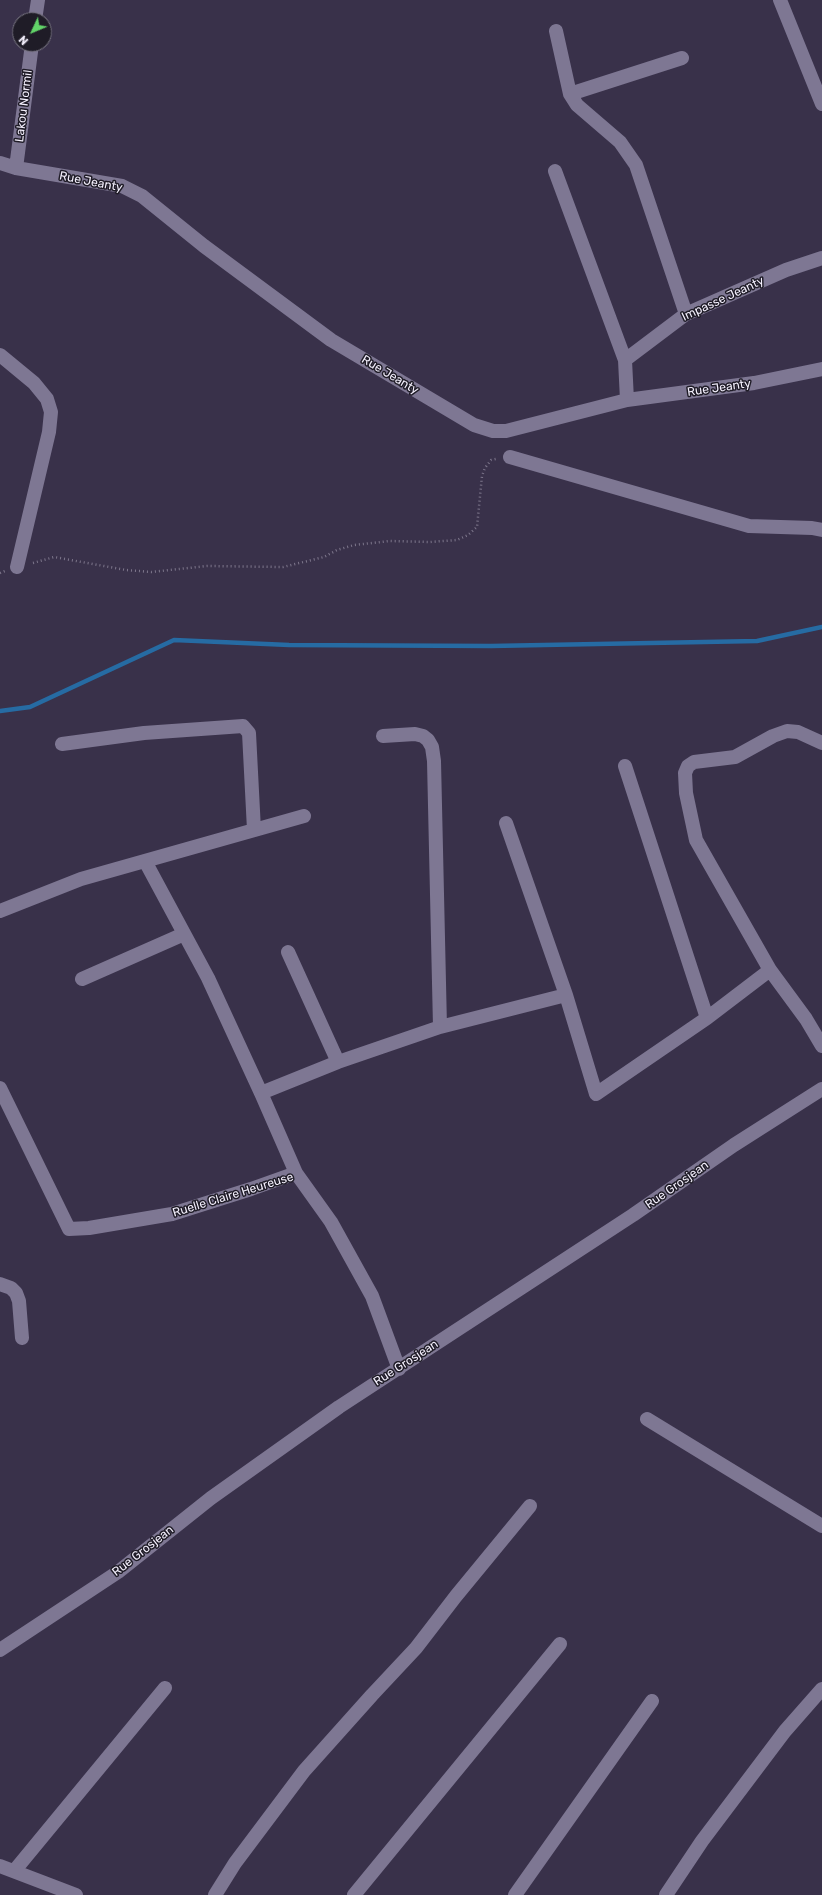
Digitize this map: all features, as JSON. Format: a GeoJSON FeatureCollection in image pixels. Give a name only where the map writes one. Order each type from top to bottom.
{"type":"FeatureCollection","features":[{"type":"Feature","properties":{"kind":"street"},"geometry":{"type":"LineString","coordinates":[[36,12],[38,0]]}},
{"type":"Feature","properties":{"kind":"street"},"geometry":{"type":"LineString","coordinates":[[780,0],[822,104]]}},
{"type":"Feature","properties":{"kind":"street"},"geometry":{"type":"LineString","coordinates":[[556,31],[570,94],[583,112],[620,142],[636,165],[686,314]]}},
{"type":"Feature","properties":{"kind":"street","name":"Lakou Normil"},"geometry":{"type":"LineString","coordinates":[[16,168],[31,52]]}},
{"type":"Feature","properties":{"kind":"street"},"geometry":{"type":"LineString","coordinates":[[570,94],[682,58]]}},
{"type":"Feature","properties":{"kind":"street","name":"Rue Jeanty"},"geometry":{"type":"LineString","coordinates":[[0,163],[16,168],[122,186],[142,196],[204,246],[331,340],[474,426],[493,431],[506,431],[627,400],[754,383],[822,369]]}},
{"type":"Feature","properties":{"kind":"street"},"geometry":{"type":"LineString","coordinates":[[556,170],[625,360],[627,400]]}},
{"type":"Feature","properties":{"kind":"street","name":"Impasse Jeanty"},"geometry":{"type":"LineString","coordinates":[[625,360],[686,314],[786,270],[822,258]]}},
{"type":"Feature","properties":{"kind":"street"},"geometry":{"type":"LineString","coordinates":[[0,354],[34,383],[47,399],[51,412],[48,432],[18,567]]}},
{"type":"Feature","properties":{"kind":"street"},"geometry":{"type":"LineString","coordinates":[[510,457],[749,526],[812,528],[822,530]]}},
{"type":"Feature","properties":{"kind":"street"},"geometry":{"type":"LineString","coordinates":[[62,744],[144,734],[242,726],[249,733],[254,830]]}},
{"type":"Feature","properties":{"kind":"street"},"geometry":{"type":"LineString","coordinates":[[822,743],[798,732],[787,731],[773,736],[735,757],[694,762],[688,766],[685,773],[686,793],[696,840],[770,970],[806,1019],[822,1046]]}},
{"type":"Feature","properties":{"kind":"street"},"geometry":{"type":"LineString","coordinates":[[382,736],[415,734],[423,736],[428,740],[432,747],[434,761],[440,1027]]}},
{"type":"Feature","properties":{"kind":"street"},"geometry":{"type":"LineString","coordinates":[[625,766],[707,1018]]}},
{"type":"Feature","properties":{"kind":"street"},"geometry":{"type":"LineString","coordinates":[[0,912],[81,879],[304,816]]}},
{"type":"Feature","properties":{"kind":"street"},"geometry":{"type":"LineString","coordinates":[[506,823],[566,995],[596,1094],[707,1018],[770,970]]}},
{"type":"Feature","properties":{"kind":"street"},"geometry":{"type":"LineString","coordinates":[[145,861],[208,978],[296,1173]]}},
{"type":"Feature","properties":{"kind":"street"},"geometry":{"type":"LineString","coordinates":[[82,978],[184,934]]}},
{"type":"Feature","properties":{"kind":"street"},"geometry":{"type":"LineString","coordinates":[[288,952],[338,1062]]}},
{"type":"Feature","properties":{"kind":"street"},"geometry":{"type":"LineString","coordinates":[[261,1093],[338,1062],[440,1027],[566,995]]}},
{"type":"Feature","properties":{"kind":"street","name":"Ruelle Claire Heureuse"},"geometry":{"type":"LineString","coordinates":[[0,1088],[69,1229],[89,1228],[172,1214],[251,1190],[296,1173],[331,1222],[372,1296],[399,1368]]}},
{"type":"Feature","properties":{"kind":"street","name":"Rue Grosjean"},"geometry":{"type":"LineString","coordinates":[[0,1650],[118,1572],[211,1498],[296,1436],[633,1215],[734,1145],[822,1089]]}},
{"type":"Feature","properties":{"kind":"street"},"geometry":{"type":"LineString","coordinates":[[0,1284],[11,1288],[16,1293],[19,1301],[22,1338]]}},
{"type":"Feature","properties":{"kind":"street"},"geometry":{"type":"LineString","coordinates":[[647,1419],[822,1526]]}},
{"type":"Feature","properties":{"kind":"street"},"geometry":{"type":"LineString","coordinates":[[215,1895],[235,1862],[304,1771],[416,1648],[456,1596],[530,1506]]}},
{"type":"Feature","properties":{"kind":"street"},"geometry":{"type":"LineString","coordinates":[[354,1895],[560,1644]]}},
{"type":"Feature","properties":{"kind":"street"},"geometry":{"type":"LineString","coordinates":[[15,1870],[165,1688]]}},
{"type":"Feature","properties":{"kind":"street"},"geometry":{"type":"LineString","coordinates":[[666,1895],[702,1841],[785,1731],[822,1689]]}},
{"type":"Feature","properties":{"kind":"street"},"geometry":{"type":"LineString","coordinates":[[515,1895],[652,1702]]}},
{"type":"Feature","properties":{"kind":"street"},"geometry":{"type":"LineString","coordinates":[[0,1866],[15,1870],[76,1895]]}},
{"type":"Feature","properties":{"kind":"path"},"geometry":{"type":"LineString","coordinates":[[0,573],[54,557],[126,570],[151,572],[207,566],[283,567],[324,557],[337,550],[354,545],[390,542],[457,540],[468,535],[477,527],[484,468],[491,460],[510,457]]}},
{"type":"Feature","properties":{"kind":"waterway"},"geometry":{"type":"LineString","coordinates":[[0,711],[30,707],[174,640],[289,645],[491,646],[757,641],[822,627]]}}]}
